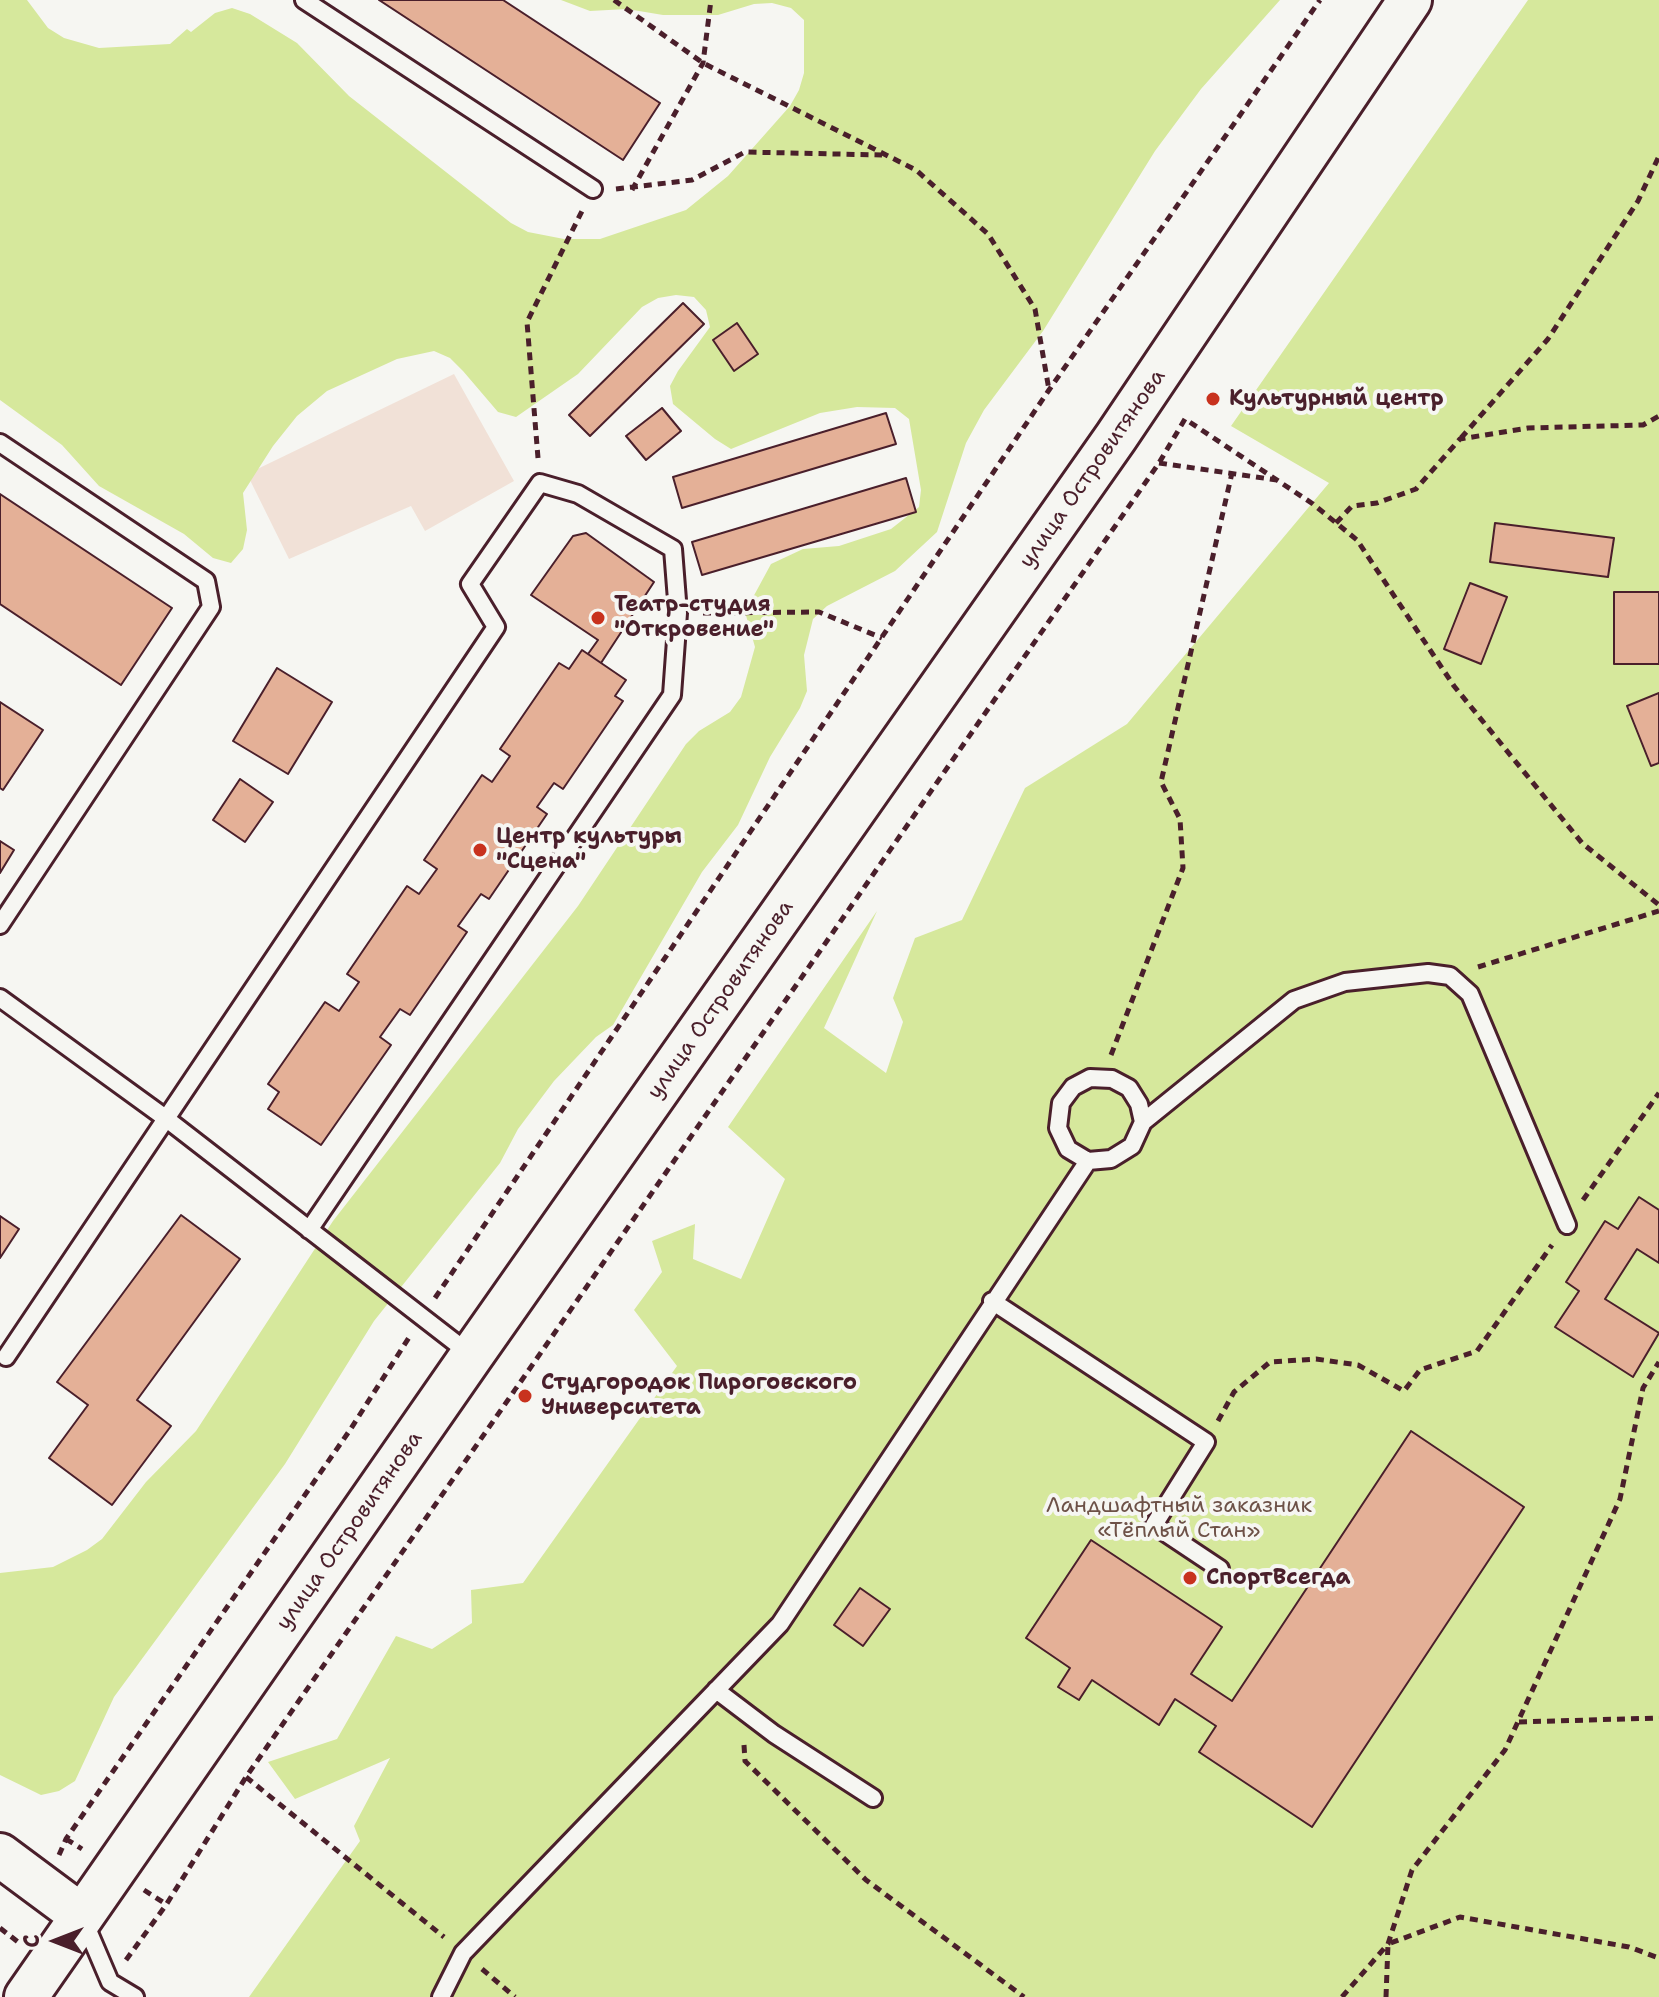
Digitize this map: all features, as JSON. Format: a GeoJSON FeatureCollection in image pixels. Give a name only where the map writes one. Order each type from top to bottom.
{"type":"FeatureCollection","features":[{"type":"Feature","properties":{"kind":"main road","name":"улица Островитянова"},"geometry":{"type":"LineString","coordinates":[[26,1997],[1111,445],[1410,0]]}},
{"type":"Feature","properties":{"kind":"main road"},"geometry":{"type":"LineString","coordinates":[[0,1855],[82,1916]]}},
{"type":"Feature","properties":{"kind":"lane"},"geometry":{"type":"LineString","coordinates":[[304,0],[593,189]]}},
{"type":"Feature","properties":{"kind":"lane"},"geometry":{"type":"LineString","coordinates":[[0,443],[206,581],[211,607],[0,925]]}},
{"type":"Feature","properties":{"kind":"lane"},"geometry":{"type":"LineString","coordinates":[[6,1357],[164,1117],[496,627],[470,584],[540,483],[578,494],[673,549],[678,613],[672,695],[309,1230]]}},
{"type":"Feature","properties":{"kind":"lane"},"geometry":{"type":"LineString","coordinates":[[1143,1122],[1139,1104],[1129,1088],[1112,1079],[1090,1078],[1073,1087],[1061,1103],[1058,1128],[1068,1149],[1088,1161],[1111,1159],[1132,1146],[1143,1122],[1294,1000],[1345,982],[1428,973],[1450,976],[1470,994],[1567,1225]]}},
{"type":"Feature","properties":{"kind":"lane"},"geometry":{"type":"LineString","coordinates":[[0,998],[164,1117],[421,1319],[472,1355]]}},
{"type":"Feature","properties":{"kind":"lane"},"geometry":{"type":"LineString","coordinates":[[441,1997],[463,1953],[780,1624],[1088,1161]]}},
{"type":"Feature","properties":{"kind":"lane"},"geometry":{"type":"LineString","coordinates":[[992,1301],[1206,1442],[1154,1525],[1220,1569]]}},
{"type":"Feature","properties":{"kind":"lane"},"geometry":{"type":"LineString","coordinates":[[716,1690],[873,1798]]}},
{"type":"Feature","properties":{"kind":"lane"},"geometry":{"type":"LineString","coordinates":[[82,1916],[110,1982],[135,1997]]}},
{"type":"Feature","properties":{"kind":"path"},"geometry":{"type":"LineString","coordinates":[[614,0],[703,63],[916,170],[988,234],[1035,309],[1049,390]]}},
{"type":"Feature","properties":{"kind":"path"},"geometry":{"type":"LineString","coordinates":[[632,190],[703,63],[711,0]]}},
{"type":"Feature","properties":{"kind":"path"},"geometry":{"type":"LineString","coordinates":[[13,1954],[66,1839],[350,1430],[421,1319],[1049,390],[1320,0]]}},
{"type":"Feature","properties":{"kind":"path"},"geometry":{"type":"LineString","coordinates":[[540,483],[527,322],[593,189],[632,190],[692,180],[745,152],[887,155]]}},
{"type":"Feature","properties":{"kind":"path"},"geometry":{"type":"LineString","coordinates":[[1336,523],[1352,506],[1377,503],[1416,489],[1548,339],[1638,201],[1659,156]]}},
{"type":"Feature","properties":{"kind":"path"},"geometry":{"type":"LineString","coordinates":[[1460,439],[1528,428],[1643,425],[1659,416]]}},
{"type":"Feature","properties":{"kind":"path"},"geometry":{"type":"LineString","coordinates":[[110,1982],[166,1905],[246,1777],[1159,463],[1185,419],[1278,480],[1357,540],[1384,587],[1454,686],[1582,843],[1659,908]]}},
{"type":"Feature","properties":{"kind":"path"},"geometry":{"type":"LineString","coordinates":[[1159,463],[1278,480]]}},
{"type":"Feature","properties":{"kind":"path"},"geometry":{"type":"LineString","coordinates":[[1102,1079],[1183,868],[1180,819],[1161,782],[1232,473]]}},
{"type":"Feature","properties":{"kind":"path"},"geometry":{"type":"LineString","coordinates":[[678,613],[819,612],[882,638]]}},
{"type":"Feature","properties":{"kind":"path"},"geometry":{"type":"LineString","coordinates":[[1450,976],[1659,908]]}},
{"type":"Feature","properties":{"kind":"path"},"geometry":{"type":"LineString","coordinates":[[1206,1442],[1234,1392],[1270,1362],[1316,1359],[1358,1365],[1404,1391],[1420,1370],[1477,1351]]}},
{"type":"Feature","properties":{"kind":"path"},"geometry":{"type":"LineString","coordinates":[[1386,1997],[1388,1944],[1412,1870],[1505,1750],[1519,1722],[1620,1499],[1643,1388],[1659,1362]]}},
{"type":"Feature","properties":{"kind":"path"},"geometry":{"type":"LineString","coordinates":[[744,1711],[745,1761],[866,1880],[1024,1997]]}},
{"type":"Feature","properties":{"kind":"path"},"geometry":{"type":"LineString","coordinates":[[1519,1722],[1659,1718]]}},
{"type":"Feature","properties":{"kind":"path"},"geometry":{"type":"LineString","coordinates":[[246,1777],[515,1997]]}},
{"type":"Feature","properties":{"kind":"path"},"geometry":{"type":"LineString","coordinates":[[1342,1997],[1388,1944],[1460,1917],[1629,1947],[1659,1958]]}},
{"type":"Feature","properties":{"kind":"path"},"geometry":{"type":"LineString","coordinates":[[0,1928],[19,1943]]}},
{"type":"Feature","properties":{"kind":"shaded area"},"geometry":{"type":"Polygon","coordinates":[[[454,374],[514,481],[425,531],[411,506],[289,559],[247,474],[454,374]]]}},
{"type":"Feature","properties":{"kind":"green space"},"geometry":{"type":"Polygon","coordinates":[[[0,0],[27,0],[48,28],[64,38],[99,48],[170,44],[187,29],[191,32],[215,13],[232,8],[250,14],[297,43],[349,96],[511,223],[528,232],[564,239],[600,239],[686,210],[728,176],[790,106],[799,90],[804,73],[804,20],[791,8],[772,3],[754,4],[718,15],[663,15],[627,9],[590,11],[561,0],[1280,0],[1201,89],[1155,151],[1043,331],[984,410],[966,443],[937,532],[895,571],[827,606],[813,619],[804,655],[807,691],[800,708],[770,757],[738,825],[702,872],[613,1025],[596,1037],[554,1081],[518,1129],[500,1163],[374,1321],[285,1464],[114,1697],[75,1781],[59,1791],[41,1795],[0,1775],[0,1573],[53,1567],[87,1550],[102,1539],[146,1482],[196,1431],[333,1221],[578,906],[686,744],[699,731],[730,712],[741,697],[755,647],[745,612],[771,564],[803,549],[839,546],[891,529],[919,507],[921,490],[909,419],[895,408],[857,407],[820,413],[731,449],[715,439],[673,404],[670,386],[710,327],[706,310],[694,297],[676,295],[658,298],[642,307],[578,374],[516,417],[498,412],[450,358],[434,351],[397,359],[327,391],[297,416],[273,446],[243,493],[247,530],[243,549],[231,563],[213,558],[184,534],[99,486],[62,445],[0,400],[0,0]]]}},
{"type":"Feature","properties":{"kind":"green space","name":"Ландшафтный заказник «Тёплый Стан»"},"geometry":{"type":"Polygon","coordinates":[[[1528,0],[1659,0],[1659,1997],[249,1997],[360,1841],[354,1826],[390,1758],[295,1799],[268,1762],[337,1739],[396,1636],[432,1649],[472,1623],[471,1590],[523,1583],[677,1366],[634,1310],[662,1272],[652,1241],[695,1224],[693,1259],[741,1279],[785,1179],[728,1127],[877,911],[824,1028],[886,1073],[903,1022],[893,998],[915,938],[962,920],[1025,788],[1127,724],[1329,483],[1231,426],[1528,0]]]}},
{"type":"Feature","properties":{"kind":"building"},"geometry":{"type":"Polygon","coordinates":[[[379,0],[503,0],[660,103],[623,160],[379,0]]]}},
{"type":"Feature","properties":{"kind":"building"},"geometry":{"type":"Polygon","coordinates":[[[683,303],[704,324],[590,436],[569,415],[683,303]]]}},
{"type":"Feature","properties":{"kind":"building"},"geometry":{"type":"Polygon","coordinates":[[[737,323],[758,354],[734,371],[713,340],[737,323]]]}},
{"type":"Feature","properties":{"kind":"building"},"geometry":{"type":"Polygon","coordinates":[[[662,408],[681,431],[646,460],[626,436],[662,408]]]}},
{"type":"Feature","properties":{"kind":"building"},"geometry":{"type":"Polygon","coordinates":[[[886,413],[896,444],[682,508],[673,477],[886,413]]]}},
{"type":"Feature","properties":{"kind":"building"},"geometry":{"type":"Polygon","coordinates":[[[906,478],[916,512],[702,575],[692,542],[906,478]]]}},
{"type":"Feature","properties":{"kind":"building"},"geometry":{"type":"Polygon","coordinates":[[[0,494],[172,608],[121,685],[0,604],[0,494]]]}},
{"type":"Feature","properties":{"kind":"building"},"geometry":{"type":"Polygon","coordinates":[[[1495,523],[1614,538],[1608,577],[1490,562],[1495,523]]]}},
{"type":"Feature","properties":{"kind":"building","name":"Театр-студия \"Откровение\""},"geometry":{"type":"Polygon","coordinates":[[[586,533],[654,582],[601,663],[588,654],[598,640],[531,595],[573,536],[586,533]]]}},
{"type":"Feature","properties":{"kind":"building"},"geometry":{"type":"Polygon","coordinates":[[[1470,583],[1507,597],[1481,664],[1444,649],[1470,583]]]}},
{"type":"Feature","properties":{"kind":"building"},"geometry":{"type":"Polygon","coordinates":[[[1614,592],[1659,592],[1659,664],[1614,664],[1614,592]]]}},
{"type":"Feature","properties":{"kind":"building"},"geometry":{"type":"Polygon","coordinates":[[[582,650],[626,680],[615,696],[623,701],[563,789],[554,783],[537,807],[547,814],[489,899],[481,894],[458,926],[467,932],[410,1015],[400,1009],[380,1037],[391,1045],[321,1145],[268,1109],[279,1092],[268,1084],[325,1002],[339,1011],[359,982],[347,974],[407,886],[419,894],[437,869],[424,860],[482,775],[492,782],[510,756],[500,749],[559,663],[569,669],[582,650]]]}},
{"type":"Feature","properties":{"kind":"building"},"geometry":{"type":"Polygon","coordinates":[[[277,668],[332,702],[288,774],[233,741],[277,668]]]}},
{"type":"Feature","properties":{"kind":"building"},"geometry":{"type":"Polygon","coordinates":[[[1659,693],[1659,763],[1651,766],[1627,706],[1659,693]]]}},
{"type":"Feature","properties":{"kind":"building"},"geometry":{"type":"Polygon","coordinates":[[[0,702],[43,730],[3,790],[0,788],[0,702]]]}},
{"type":"Feature","properties":{"kind":"building"},"geometry":{"type":"Polygon","coordinates":[[[240,779],[273,802],[245,842],[213,820],[240,779]]]}},
{"type":"Feature","properties":{"kind":"building"},"geometry":{"type":"Polygon","coordinates":[[[0,841],[14,850],[0,873],[0,841]]]}},
{"type":"Feature","properties":{"kind":"building"},"geometry":{"type":"Polygon","coordinates":[[[1639,1197],[1659,1210],[1659,1263],[1637,1249],[1605,1299],[1659,1333],[1633,1377],[1555,1327],[1579,1291],[1566,1282],[1605,1221],[1618,1229],[1639,1197]]]}},
{"type":"Feature","properties":{"kind":"building"},"geometry":{"type":"Polygon","coordinates":[[[181,1215],[240,1259],[137,1400],[171,1426],[112,1505],[49,1458],[88,1405],[57,1382],[181,1215]]]}},
{"type":"Feature","properties":{"kind":"building"},"geometry":{"type":"Polygon","coordinates":[[[0,1216],[19,1229],[0,1258],[0,1216]]]}},
{"type":"Feature","properties":{"kind":"building"},"geometry":{"type":"Polygon","coordinates":[[[1411,1431],[1524,1507],[1312,1827],[1199,1752],[1216,1726],[1175,1699],[1159,1725],[1092,1680],[1079,1700],[1058,1687],[1070,1668],[1026,1638],[1091,1540],[1222,1627],[1191,1674],[1232,1701],[1411,1431]]]}},
{"type":"Feature","properties":{"kind":"building"},"geometry":{"type":"Polygon","coordinates":[[[860,1588],[890,1609],[863,1646],[834,1625],[860,1588]]]}},
{"type":"Feature","properties":{"kind":"place","name":"Культурный центр"},"geometry":{"type":"Point","coordinates":[1213,399]}},
{"type":"Feature","properties":{"kind":"place","name":"Театр-студия \"Откровение\""},"geometry":{"type":"Point","coordinates":[598,618]}},
{"type":"Feature","properties":{"kind":"place","name":"Центр культуры \"Сцена\""},"geometry":{"type":"Point","coordinates":[480,850]}},
{"type":"Feature","properties":{"kind":"place","name":"Студгородок Пироговского Университета"},"geometry":{"type":"Point","coordinates":[525,1396]}},
{"type":"Feature","properties":{"kind":"place","name":"СпортВсегда"},"geometry":{"type":"Point","coordinates":[1190,1578]}}]}
